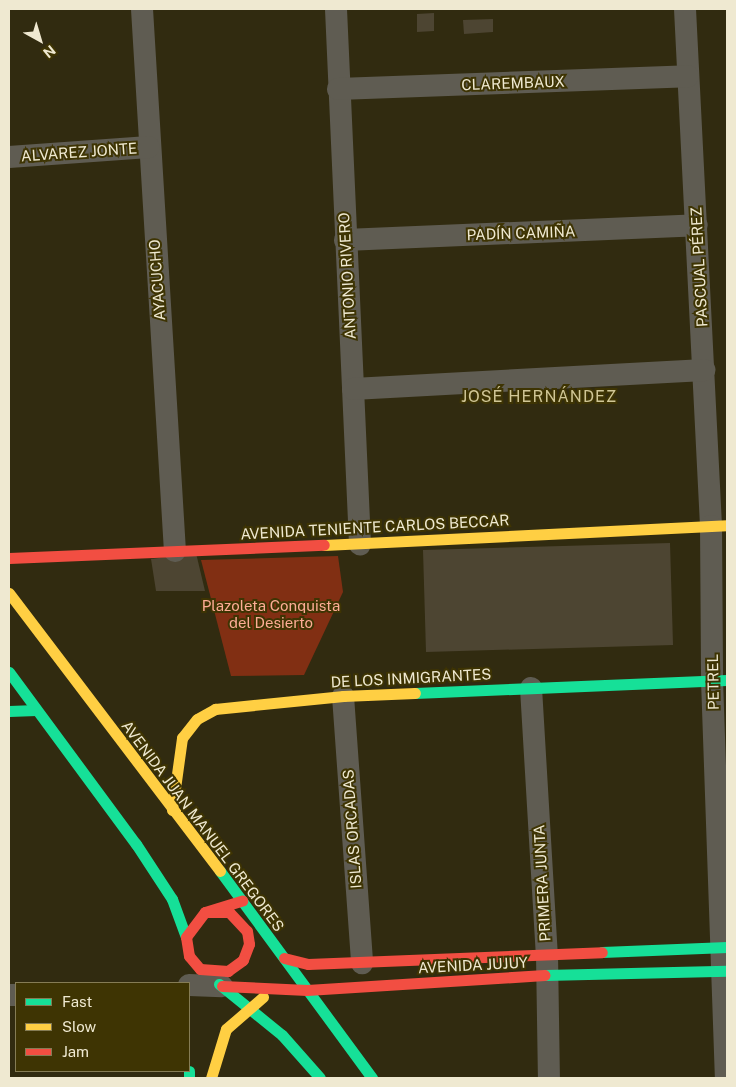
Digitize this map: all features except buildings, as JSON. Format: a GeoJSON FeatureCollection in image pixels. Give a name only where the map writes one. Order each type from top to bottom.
{"type":"FeatureCollection","features":[{"type":"Feature","properties":{"kind":"main road","name":"AVENIDA TENIENTE CARLOS BECCAR"},"geometry":{"type":"LineString","coordinates":[[9,558],[24,555],[360,544],[719,525]]}},
{"type":"Feature","properties":{"kind":"main road","name":"AVENIDA TENIENTE CARLOS BECCAR"},"geometry":{"type":"LineString","coordinates":[[9,552],[24,555]]}},
{"type":"Feature","properties":{"kind":"main road","name":"AVENIDA JUAN MANUEL GREGORES"},"geometry":{"type":"LineString","coordinates":[[9,593],[244,903],[372,1078]]}},
{"type":"Feature","properties":{"kind":"main road"},"geometry":{"type":"LineString","coordinates":[[9,672],[172,899],[186,937],[192,979]]}},
{"type":"Feature","properties":{"kind":"main road","name":"DE LOS INMIGRANTES"},"geometry":{"type":"LineString","coordinates":[[172,810],[182,738],[197,718],[215,709],[236,705],[343,696],[720,680]]}},
{"type":"Feature","properties":{"kind":"main road"},"geometry":{"type":"LineString","coordinates":[[9,711],[36,710]]}},
{"type":"Feature","properties":{"kind":"main road"},"geometry":{"type":"LineString","coordinates":[[186,937],[192,922],[205,912],[244,903],[249,938],[248,951],[232,991],[226,1029],[211,1078]]}},
{"type":"Feature","properties":{"kind":"main road"},"geometry":{"type":"LineString","coordinates":[[205,912],[221,910],[236,916],[245,925],[249,938]]}},
{"type":"Feature","properties":{"kind":"main road","name":"AVENIDA JUJUY"},"geometry":{"type":"LineString","coordinates":[[232,991],[307,990],[725,947]]}},
{"type":"Feature","properties":{"kind":"main road"},"geometry":{"type":"LineString","coordinates":[[192,979],[209,972],[228,971],[243,960],[248,951]]}},
{"type":"Feature","properties":{"kind":"main road"},"geometry":{"type":"LineString","coordinates":[[189,956],[192,979]]}},
{"type":"Feature","properties":{"kind":"main road","name":"AVENIDA JUJUY"},"geometry":{"type":"LineString","coordinates":[[284,958],[308,964],[546,965],[725,971]]}},
{"type":"Feature","properties":{"kind":"main road"},"geometry":{"type":"LineString","coordinates":[[226,1029],[248,1007],[274,990]]}},
{"type":"Feature","properties":{"kind":"main road"},"geometry":{"type":"LineString","coordinates":[[232,991],[282,1035],[320,1078]]}},
{"type":"Feature","properties":{"kind":"street","name":"AYACUCHO"},"geometry":{"type":"LineString","coordinates":[[142,9],[175,551]]}},
{"type":"Feature","properties":{"kind":"street","name":"ANTONIO RIVERO"},"geometry":{"type":"LineString","coordinates":[[336,9],[338,89],[360,544]]}},
{"type":"Feature","properties":{"kind":"street","name":"PASCUAL PÉREZ"},"geometry":{"type":"LineString","coordinates":[[685,9],[704,370],[719,525]]}},
{"type":"Feature","properties":{"kind":"street","name":"CLAREMBAUX"},"geometry":{"type":"LineString","coordinates":[[338,89],[688,76]]}},
{"type":"Feature","properties":{"kind":"street","name":"ALVAREZ JONTE"},"geometry":{"type":"LineString","coordinates":[[9,157],[149,147]]}},
{"type":"Feature","properties":{"kind":"street","name":"PADÍN CAMIÑA"},"geometry":{"type":"LineString","coordinates":[[345,240],[697,225]]}},
{"type":"Feature","properties":{"kind":"street"},"geometry":{"type":"LineString","coordinates":[[353,389],[704,370]]}},
{"type":"Feature","properties":{"kind":"street","name":"PETREL"},"geometry":{"type":"LineString","coordinates":[[719,525],[726,1078]]}},
{"type":"Feature","properties":{"kind":"street","name":"PRIMERA JUNTA"},"geometry":{"type":"LineString","coordinates":[[531,688],[546,965],[548,1078]]}},
{"type":"Feature","properties":{"kind":"street","name":"ISLAS ORCADAS"},"geometry":{"type":"LineString","coordinates":[[343,696],[362,963]]}},
{"type":"Feature","properties":{"kind":"street"},"geometry":{"type":"LineString","coordinates":[[192,979],[232,991]]}},
{"type":"Feature","properties":{"kind":"green space","name":"Plazoleta Conquista del Desierto"},"geometry":{"type":"Polygon","coordinates":[[[338,556],[343,592],[304,675],[231,676],[201,560],[338,556]]]}},
{"type":"Feature","properties":{"kind":"traffic: fast"},"geometry":{"type":"LineString","coordinates":[[9,672],[136,844],[172,899],[186,937]]}},
{"type":"Feature","properties":{"kind":"traffic: fast"},"geometry":{"type":"LineString","coordinates":[[415,693],[727,680]]}},
{"type":"Feature","properties":{"kind":"traffic: fast"},"geometry":{"type":"LineString","coordinates":[[9,711],[36,710]]}},
{"type":"Feature","properties":{"kind":"traffic: fast"},"geometry":{"type":"LineString","coordinates":[[220,871],[372,1078]]}},
{"type":"Feature","properties":{"kind":"traffic: fast"},"geometry":{"type":"LineString","coordinates":[[602,952],[727,947]]}},
{"type":"Feature","properties":{"kind":"traffic: fast"},"geometry":{"type":"LineString","coordinates":[[545,975],[727,971]]}},
{"type":"Feature","properties":{"kind":"traffic: fast"},"geometry":{"type":"LineString","coordinates":[[219,984],[282,1035],[320,1078]]}},
{"type":"Feature","properties":{"kind":"traffic: fast"},"geometry":{"type":"LineString","coordinates":[[189,1072],[189,1078]]}},
{"type":"Feature","properties":{"kind":"traffic: slow"},"geometry":{"type":"LineString","coordinates":[[324,545],[727,525]]}},
{"type":"Feature","properties":{"kind":"traffic: slow"},"geometry":{"type":"LineString","coordinates":[[9,593],[220,871]]}},
{"type":"Feature","properties":{"kind":"traffic: slow"},"geometry":{"type":"LineString","coordinates":[[172,810],[182,738],[197,719],[215,709],[343,696],[415,693]]}},
{"type":"Feature","properties":{"kind":"traffic: slow"},"geometry":{"type":"LineString","coordinates":[[211,1078],[226,1029],[263,997]]}},
{"type":"Feature","properties":{"kind":"traffic: jam"},"geometry":{"type":"LineString","coordinates":[[9,558],[324,545]]}},
{"type":"Feature","properties":{"kind":"traffic: jam"},"geometry":{"type":"LineString","coordinates":[[205,912],[229,912],[247,931],[249,944],[243,960],[228,971],[200,969],[189,956],[186,937],[205,912],[242,901]]}},
{"type":"Feature","properties":{"kind":"traffic: jam"},"geometry":{"type":"LineString","coordinates":[[284,958],[308,964],[602,952]]}},
{"type":"Feature","properties":{"kind":"traffic: jam"},"geometry":{"type":"LineString","coordinates":[[222,986],[307,990],[545,975]]}},
{"type":"Feature","properties":{"kind":"district","name":"JOSÉ HERNÁNDEZ"},"geometry":{"type":"Point","coordinates":[539,397]}}]}
